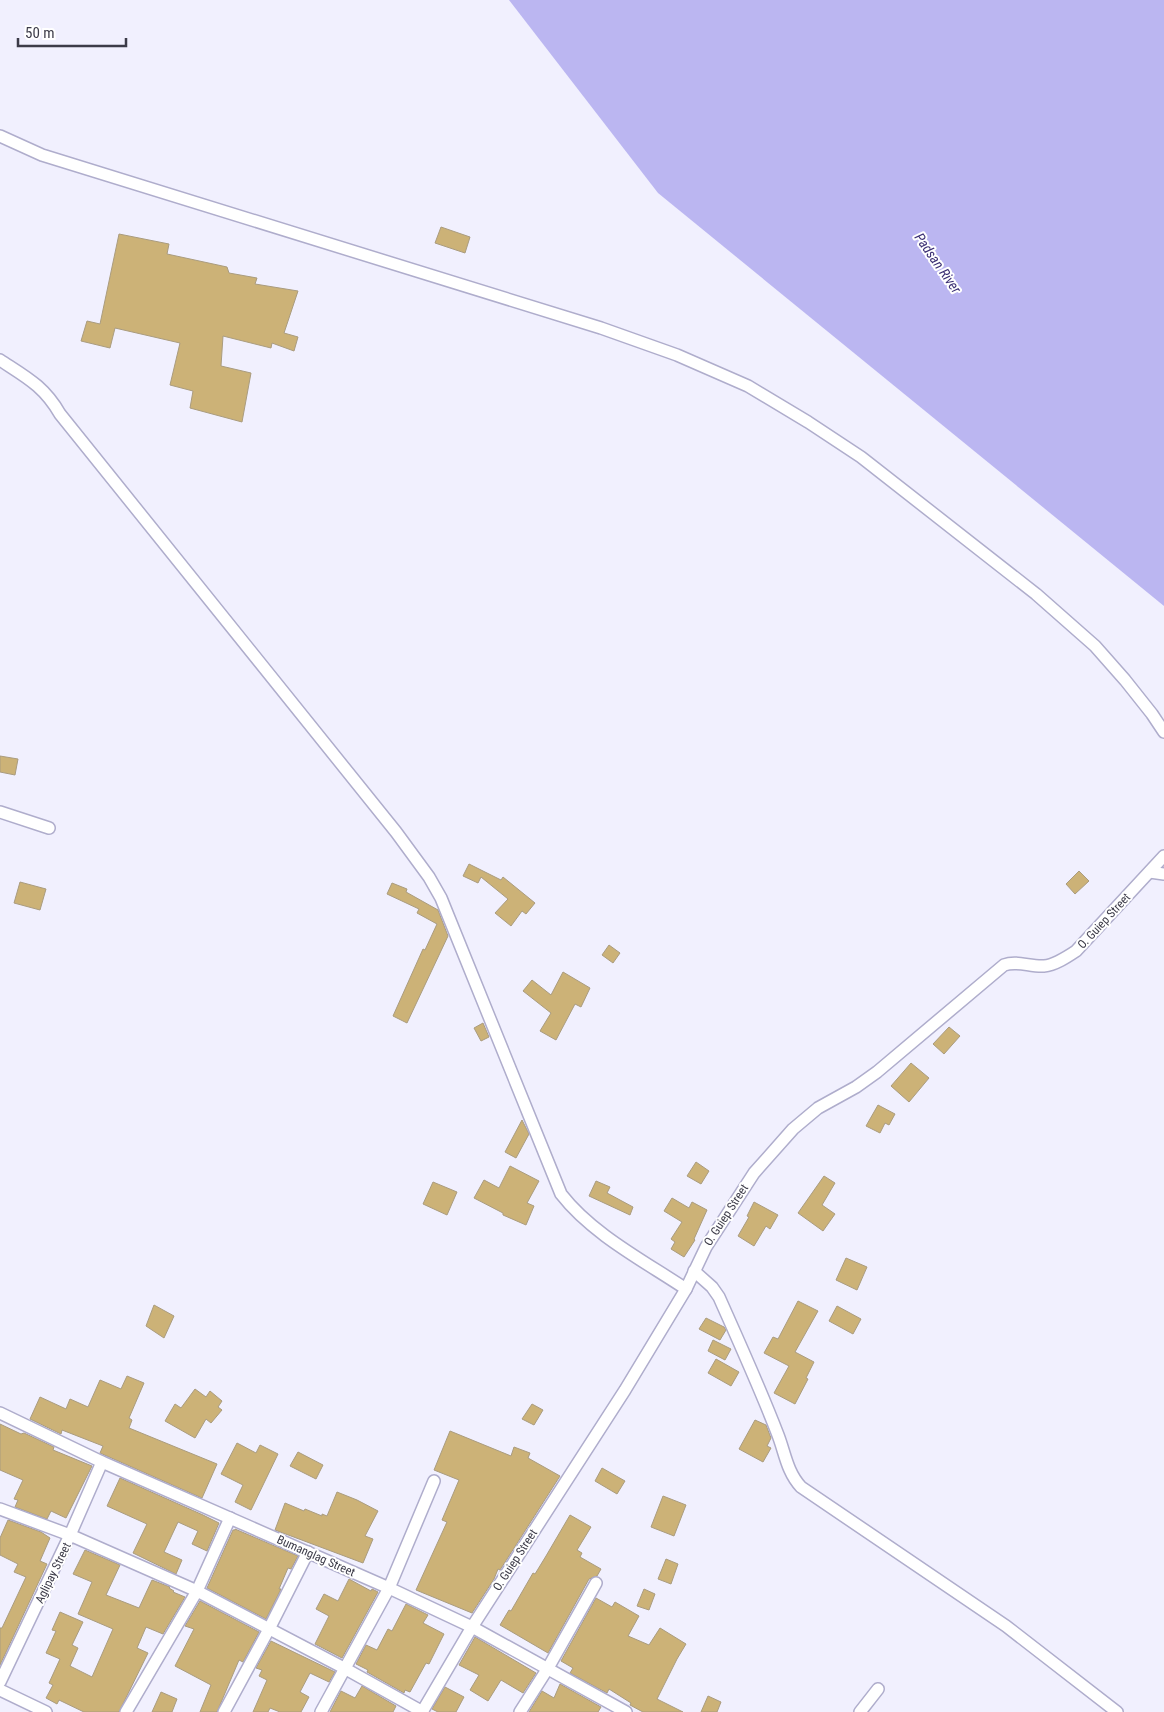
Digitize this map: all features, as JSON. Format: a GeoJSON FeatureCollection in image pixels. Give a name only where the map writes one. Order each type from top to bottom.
{"type":"FeatureCollection","features":[{"type":"Feature","properties":{"kind":"street"},"geometry":{"type":"LineString","coordinates":[[0,136],[42,155],[601,328],[677,355],[748,386],[808,422],[860,457],[1036,594],[1095,646],[1125,680],[1164,732]]}},
{"type":"Feature","properties":{"kind":"street"},"geometry":{"type":"LineString","coordinates":[[0,360],[37,384],[52,399],[60,414],[396,832],[429,877],[441,898],[561,1194],[589,1225],[686,1289]]}},
{"type":"Feature","properties":{"kind":"street"},"geometry":{"type":"LineString","coordinates":[[0,812],[49,828]]}},
{"type":"Feature","properties":{"kind":"street","name":"O. Guiep Street"},"geometry":{"type":"LineString","coordinates":[[422,1712],[472,1627],[625,1390],[686,1289],[706,1247],[754,1173],[793,1129],[818,1108],[856,1087],[877,1072],[1004,965],[1015,963],[1046,966],[1067,958],[1076,951],[1164,856]]}},
{"type":"Feature","properties":{"kind":"street"},"geometry":{"type":"LineString","coordinates":[[1150,872],[1164,874]]}},
{"type":"Feature","properties":{"kind":"street"},"geometry":{"type":"LineString","coordinates":[[694,1271],[716,1290],[778,1435],[786,1462],[801,1487],[1006,1626],[1118,1712]]}},
{"type":"Feature","properties":{"kind":"street","name":"Bumanglag Street"},"geometry":{"type":"LineString","coordinates":[[0,1413],[102,1462],[389,1588],[472,1627],[548,1668],[604,1707],[626,1712]]}},
{"type":"Feature","properties":{"kind":"street","name":"Aglipay Street"},"geometry":{"type":"LineString","coordinates":[[0,1682],[70,1536],[102,1462]]}},
{"type":"Feature","properties":{"kind":"street"},"geometry":{"type":"LineString","coordinates":[[321,1712],[389,1588],[434,1481]]}},
{"type":"Feature","properties":{"kind":"street"},"geometry":{"type":"LineString","coordinates":[[0,1509],[70,1536],[197,1591],[344,1668],[422,1712]]}},
{"type":"Feature","properties":{"kind":"street"},"geometry":{"type":"LineString","coordinates":[[126,1712],[197,1591],[230,1518]]}},
{"type":"Feature","properties":{"kind":"street"},"geometry":{"type":"LineString","coordinates":[[224,1712],[308,1552]]}},
{"type":"Feature","properties":{"kind":"street"},"geometry":{"type":"LineString","coordinates":[[520,1712],[548,1668],[596,1583]]}},
{"type":"Feature","properties":{"kind":"street"},"geometry":{"type":"LineString","coordinates":[[860,1712],[878,1689]]}},
{"type":"Feature","properties":{"kind":"street"},"geometry":{"type":"LineString","coordinates":[[0,1690],[46,1712]]}},
{"type":"Feature","properties":{"kind":"water","name":"Padsan River"},"geometry":{"type":"Polygon","coordinates":[[[509,0],[1164,0],[1164,606],[658,193],[509,0]]]}},
{"type":"Feature","properties":{"kind":"building"},"geometry":{"type":"Polygon","coordinates":[[[441,227],[470,237],[465,253],[435,243],[441,227]]]}},
{"type":"Feature","properties":{"kind":"building"},"geometry":{"type":"Polygon","coordinates":[[[119,234],[169,244],[167,254],[227,267],[229,273],[257,278],[255,284],[298,291],[284,333],[298,337],[294,351],[272,343],[271,348],[223,336],[221,366],[251,373],[242,422],[190,408],[193,391],[170,385],[180,343],[115,328],[110,348],[81,341],[87,321],[100,324],[119,234]]]}},
{"type":"Feature","properties":{"kind":"building"},"geometry":{"type":"Polygon","coordinates":[[[0,756],[18,759],[15,775],[0,772],[0,756]]]}},
{"type":"Feature","properties":{"kind":"building"},"geometry":{"type":"Polygon","coordinates":[[[469,864],[501,880],[503,877],[535,903],[526,914],[522,911],[511,926],[495,913],[508,899],[481,877],[478,883],[463,876],[469,864]]]}},
{"type":"Feature","properties":{"kind":"building"},"geometry":{"type":"Polygon","coordinates":[[[1079,871],[1089,881],[1075,894],[1066,884],[1079,871]]]}},
{"type":"Feature","properties":{"kind":"building"},"geometry":{"type":"Polygon","coordinates":[[[20,882],[46,889],[40,910],[14,903],[20,882]]]}},
{"type":"Feature","properties":{"kind":"building"},"geometry":{"type":"Polygon","coordinates":[[[392,883],[407,889],[406,892],[438,910],[448,936],[407,1023],[393,1016],[423,949],[425,950],[437,924],[417,913],[419,909],[387,894],[392,883]]]}},
{"type":"Feature","properties":{"kind":"building"},"geometry":{"type":"Polygon","coordinates":[[[609,945],[620,953],[613,963],[602,955],[609,945]]]}},
{"type":"Feature","properties":{"kind":"building"},"geometry":{"type":"Polygon","coordinates":[[[563,972],[590,988],[581,1007],[575,1004],[556,1040],[540,1031],[551,1013],[523,991],[532,980],[551,995],[563,972]]]}},
{"type":"Feature","properties":{"kind":"building"},"geometry":{"type":"Polygon","coordinates":[[[483,1023],[489,1037],[481,1041],[474,1028],[483,1023]]]}},
{"type":"Feature","properties":{"kind":"building"},"geometry":{"type":"Polygon","coordinates":[[[949,1027],[960,1036],[944,1054],[933,1044],[949,1027]]]}},
{"type":"Feature","properties":{"kind":"building"},"geometry":{"type":"Polygon","coordinates":[[[911,1063],[929,1078],[909,1102],[891,1086],[911,1063]]]}},
{"type":"Feature","properties":{"kind":"building"},"geometry":{"type":"Polygon","coordinates":[[[878,1105],[895,1114],[889,1125],[885,1123],[880,1133],[866,1126],[878,1105]]]}},
{"type":"Feature","properties":{"kind":"building"},"geometry":{"type":"Polygon","coordinates":[[[522,1120],[529,1134],[516,1158],[505,1152],[522,1120]]]}},
{"type":"Feature","properties":{"kind":"building"},"geometry":{"type":"Polygon","coordinates":[[[696,1162],[709,1171],[701,1184],[687,1176],[696,1162]]]}},
{"type":"Feature","properties":{"kind":"building"},"geometry":{"type":"Polygon","coordinates":[[[510,1166],[539,1181],[527,1203],[534,1206],[526,1225],[503,1215],[503,1213],[474,1198],[484,1180],[499,1188],[510,1166]]]}},
{"type":"Feature","properties":{"kind":"building"},"geometry":{"type":"Polygon","coordinates":[[[824,1176],[835,1183],[822,1205],[835,1214],[823,1231],[798,1213],[824,1176]]]}},
{"type":"Feature","properties":{"kind":"building"},"geometry":{"type":"Polygon","coordinates":[[[596,1181],[610,1187],[607,1193],[633,1207],[630,1215],[589,1196],[596,1181]]]}},
{"type":"Feature","properties":{"kind":"building"},"geometry":{"type":"Polygon","coordinates":[[[433,1182],[457,1192],[447,1215],[423,1204],[433,1182]]]}},
{"type":"Feature","properties":{"kind":"building"},"geometry":{"type":"Polygon","coordinates":[[[672,1198],[689,1208],[692,1202],[707,1210],[695,1240],[684,1257],[671,1249],[675,1242],[671,1239],[682,1222],[664,1211],[672,1198]]]}},
{"type":"Feature","properties":{"kind":"building"},"geometry":{"type":"Polygon","coordinates":[[[754,1202],[778,1215],[770,1229],[766,1226],[754,1246],[738,1236],[749,1217],[747,1216],[754,1202]]]}},
{"type":"Feature","properties":{"kind":"building"},"geometry":{"type":"Polygon","coordinates":[[[846,1258],[867,1267],[857,1290],[836,1280],[846,1258]]]}},
{"type":"Feature","properties":{"kind":"building"},"geometry":{"type":"Polygon","coordinates":[[[798,1301],[818,1311],[795,1352],[814,1362],[806,1378],[808,1379],[795,1404],[774,1393],[789,1366],[764,1353],[773,1337],[778,1339],[798,1301]]]}},
{"type":"Feature","properties":{"kind":"building"},"geometry":{"type":"Polygon","coordinates":[[[154,1305],[174,1316],[164,1338],[146,1326],[154,1305]]]}},
{"type":"Feature","properties":{"kind":"building"},"geometry":{"type":"Polygon","coordinates":[[[837,1306],[861,1319],[853,1334],[829,1321],[837,1306]]]}},
{"type":"Feature","properties":{"kind":"building"},"geometry":{"type":"Polygon","coordinates":[[[706,1318],[724,1327],[726,1330],[720,1340],[699,1329],[706,1318]]]}},
{"type":"Feature","properties":{"kind":"building"},"geometry":{"type":"Polygon","coordinates":[[[713,1340],[731,1349],[725,1360],[708,1351],[713,1340]]]}},
{"type":"Feature","properties":{"kind":"building"},"geometry":{"type":"Polygon","coordinates":[[[716,1359],[739,1372],[731,1386],[708,1373],[716,1359]]]}},
{"type":"Feature","properties":{"kind":"building"},"geometry":{"type":"Polygon","coordinates":[[[127,1376],[144,1383],[129,1418],[132,1420],[129,1428],[217,1464],[202,1498],[100,1453],[103,1446],[62,1430],[61,1434],[30,1419],[40,1397],[66,1409],[70,1399],[88,1407],[100,1380],[121,1389],[127,1376]]]}},
{"type":"Feature","properties":{"kind":"building"},"geometry":{"type":"Polygon","coordinates":[[[195,1389],[206,1397],[210,1391],[222,1401],[218,1407],[222,1410],[211,1423],[206,1419],[195,1438],[165,1421],[175,1404],[181,1408],[195,1389]]]}},
{"type":"Feature","properties":{"kind":"building"},"geometry":{"type":"Polygon","coordinates":[[[532,1404],[543,1410],[534,1425],[522,1419],[532,1404]]]}},
{"type":"Feature","properties":{"kind":"building"},"geometry":{"type":"Polygon","coordinates":[[[755,1420],[766,1425],[771,1438],[767,1446],[771,1448],[763,1462],[739,1449],[755,1420]]]}},
{"type":"Feature","properties":{"kind":"building"},"geometry":{"type":"Polygon","coordinates":[[[0,1424],[21,1434],[24,1433],[54,1447],[53,1450],[92,1466],[66,1518],[51,1511],[47,1519],[15,1507],[18,1500],[14,1499],[23,1480],[0,1470],[0,1424]]]}},
{"type":"Feature","properties":{"kind":"building"},"geometry":{"type":"Polygon","coordinates":[[[450,1431],[511,1456],[514,1447],[530,1453],[528,1458],[560,1476],[500,1570],[498,1569],[494,1579],[472,1613],[416,1590],[447,1522],[442,1520],[459,1480],[434,1470],[450,1431]]]}},
{"type":"Feature","properties":{"kind":"building"},"geometry":{"type":"Polygon","coordinates":[[[237,1443],[256,1453],[260,1445],[278,1454],[251,1510],[235,1502],[243,1485],[221,1474],[237,1443]]]}},
{"type":"Feature","properties":{"kind":"building"},"geometry":{"type":"Polygon","coordinates":[[[298,1452],[323,1465],[316,1479],[290,1466],[298,1452]]]}},
{"type":"Feature","properties":{"kind":"building"},"geometry":{"type":"Polygon","coordinates":[[[602,1468],[625,1481],[617,1494],[595,1481],[602,1468]]]}},
{"type":"Feature","properties":{"kind":"building"},"geometry":{"type":"Polygon","coordinates":[[[120,1478],[219,1523],[207,1551],[192,1544],[198,1531],[178,1522],[164,1552],[182,1560],[176,1574],[133,1553],[147,1524],[107,1506],[120,1478]]]}},
{"type":"Feature","properties":{"kind":"building"},"geometry":{"type":"Polygon","coordinates":[[[337,1492],[378,1511],[365,1536],[373,1539],[363,1563],[275,1530],[285,1503],[304,1511],[305,1509],[322,1516],[322,1514],[327,1516],[337,1492]]]}},
{"type":"Feature","properties":{"kind":"building"},"geometry":{"type":"Polygon","coordinates":[[[663,1496],[686,1505],[674,1536],[651,1527],[663,1496]]]}},
{"type":"Feature","properties":{"kind":"building"},"geometry":{"type":"Polygon","coordinates":[[[570,1515],[591,1527],[577,1550],[582,1553],[580,1557],[601,1569],[597,1576],[589,1579],[548,1653],[500,1625],[509,1610],[511,1611],[533,1573],[535,1574],[570,1515]]]}},
{"type":"Feature","properties":{"kind":"building"},"geometry":{"type":"Polygon","coordinates":[[[8,1520],[41,1532],[50,1538],[40,1561],[47,1564],[0,1665],[0,1628],[2,1628],[26,1577],[14,1572],[18,1564],[0,1555],[0,1538],[8,1520]]]}},
{"type":"Feature","properties":{"kind":"building"},"geometry":{"type":"Polygon","coordinates":[[[235,1529],[298,1556],[291,1569],[288,1568],[279,1589],[281,1589],[266,1619],[207,1588],[235,1529]]]}},
{"type":"Feature","properties":{"kind":"building"},"geometry":{"type":"Polygon","coordinates":[[[85,1550],[120,1565],[106,1595],[139,1608],[152,1580],[170,1587],[173,1592],[185,1597],[163,1634],[146,1627],[137,1648],[148,1653],[119,1712],[84,1712],[59,1700],[57,1704],[46,1698],[53,1685],[49,1683],[60,1659],[46,1653],[56,1631],[52,1630],[60,1612],[83,1622],[72,1645],[78,1648],[70,1666],[92,1677],[113,1629],[78,1614],[92,1582],[73,1574],[85,1550]]]}},
{"type":"Feature","properties":{"kind":"building"},"geometry":{"type":"Polygon","coordinates":[[[666,1559],[678,1564],[671,1584],[658,1579],[666,1559]]]}},
{"type":"Feature","properties":{"kind":"building"},"geometry":{"type":"Polygon","coordinates":[[[349,1579],[371,1591],[372,1589],[378,1592],[342,1658],[315,1644],[329,1616],[316,1609],[324,1594],[338,1601],[349,1579]]]}},
{"type":"Feature","properties":{"kind":"building"},"geometry":{"type":"Polygon","coordinates":[[[644,1589],[655,1594],[649,1610],[637,1606],[644,1589]]]}},
{"type":"Feature","properties":{"kind":"building"},"geometry":{"type":"Polygon","coordinates":[[[596,1598],[612,1607],[615,1602],[639,1616],[628,1636],[649,1645],[660,1628],[686,1644],[657,1699],[683,1712],[643,1712],[609,1689],[607,1693],[570,1673],[573,1668],[561,1661],[596,1598]]]}},
{"type":"Feature","properties":{"kind":"building"},"geometry":{"type":"Polygon","coordinates":[[[200,1601],[259,1632],[243,1662],[239,1660],[217,1712],[200,1712],[211,1685],[175,1666],[194,1629],[185,1626],[200,1601]]]}},
{"type":"Feature","properties":{"kind":"building"},"geometry":{"type":"Polygon","coordinates":[[[406,1604],[428,1615],[423,1623],[444,1634],[429,1664],[426,1663],[410,1692],[405,1690],[404,1693],[356,1664],[366,1645],[377,1650],[388,1629],[392,1631],[406,1604]]]}},
{"type":"Feature","properties":{"kind":"building"},"geometry":{"type":"Polygon","coordinates":[[[475,1637],[536,1673],[523,1693],[501,1680],[488,1701],[470,1690],[479,1675],[459,1665],[475,1637]]]}},
{"type":"Feature","properties":{"kind":"building"},"geometry":{"type":"Polygon","coordinates":[[[271,1641],[335,1672],[329,1682],[310,1673],[300,1692],[309,1697],[301,1712],[280,1712],[270,1708],[268,1712],[253,1712],[267,1680],[259,1676],[262,1670],[256,1668],[271,1641]]]}},
{"type":"Feature","properties":{"kind":"building"},"geometry":{"type":"Polygon","coordinates":[[[560,1684],[601,1707],[598,1712],[529,1712],[542,1691],[554,1698],[560,1684]]]}},
{"type":"Feature","properties":{"kind":"building"},"geometry":{"type":"Polygon","coordinates":[[[362,1686],[396,1706],[393,1712],[330,1712],[341,1691],[355,1698],[362,1686]]]}},
{"type":"Feature","properties":{"kind":"building"},"geometry":{"type":"Polygon","coordinates":[[[445,1687],[464,1697],[456,1712],[438,1712],[432,1709],[445,1687]]]}},
{"type":"Feature","properties":{"kind":"building"},"geometry":{"type":"Polygon","coordinates":[[[161,1692],[177,1699],[172,1712],[152,1712],[161,1692]]]}},
{"type":"Feature","properties":{"kind":"building"},"geometry":{"type":"Polygon","coordinates":[[[708,1696],[721,1702],[717,1712],[701,1712],[708,1696]]]}}]}
